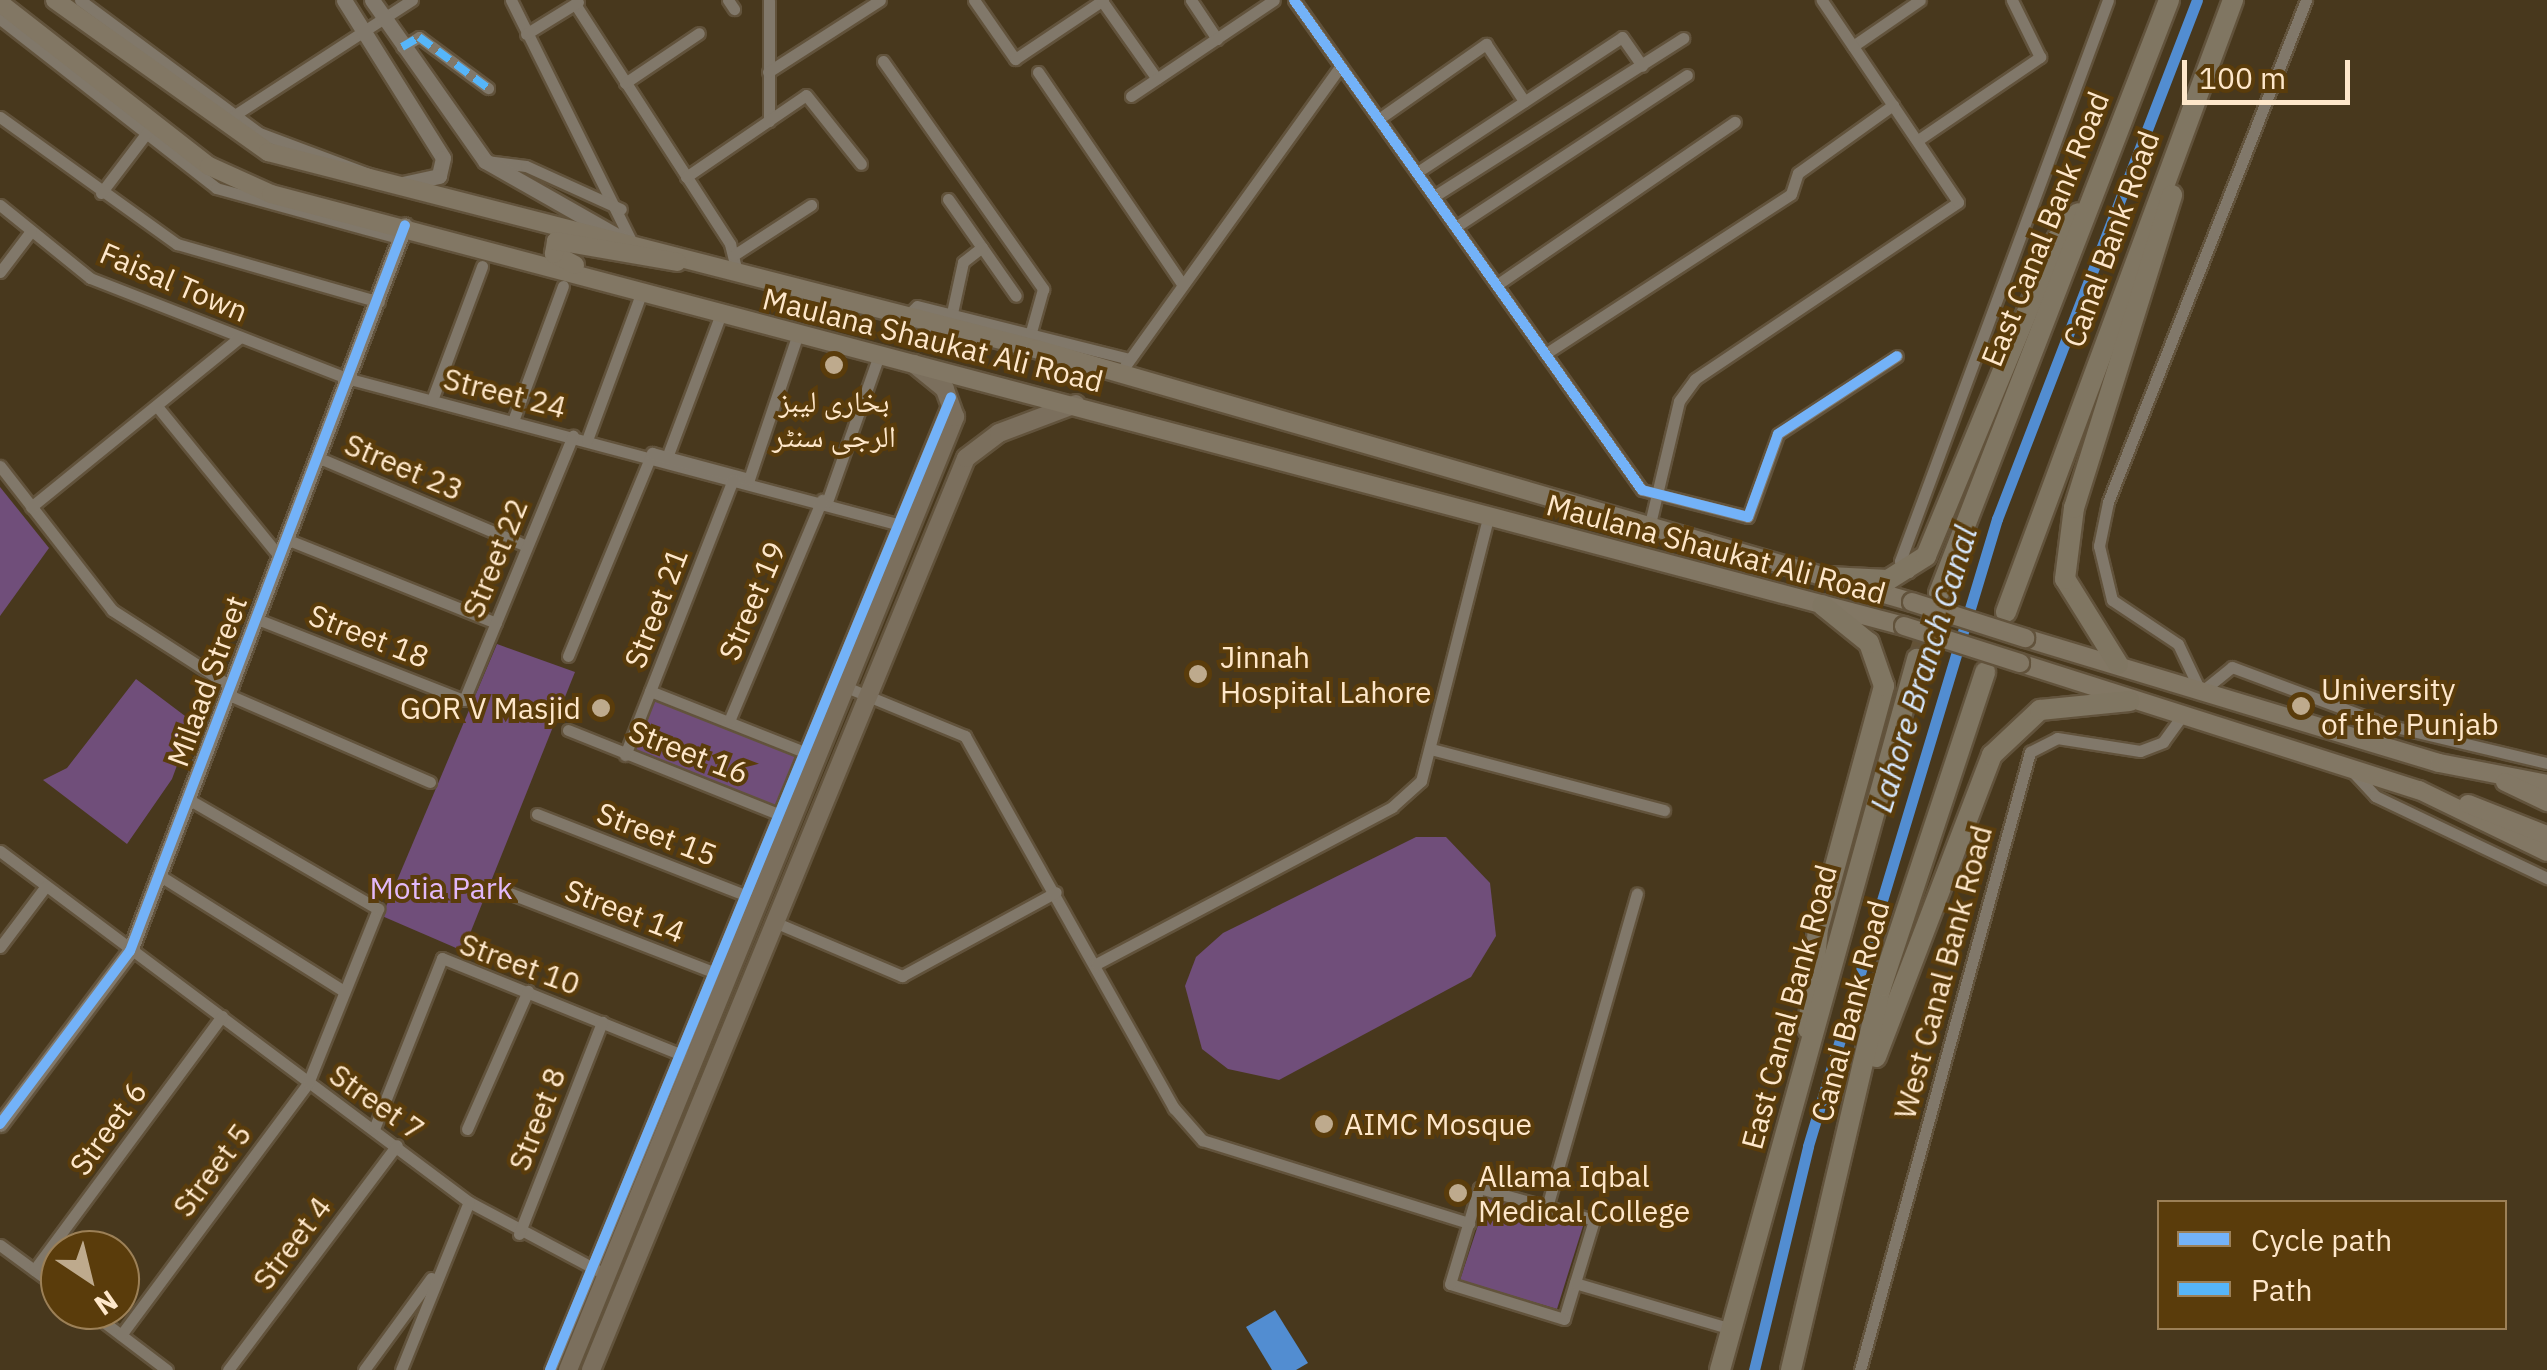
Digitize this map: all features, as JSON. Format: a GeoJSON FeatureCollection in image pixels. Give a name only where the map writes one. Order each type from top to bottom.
{"type":"FeatureCollection","features":[{"type":"Feature","properties":{"kind":"highway","name":"East Canal Bank Road"},"geometry":{"type":"LineString","coordinates":[[1939,594],[2169,0]]}},
{"type":"Feature","properties":{"kind":"highway","name":"Canal Bank Road"},"geometry":{"type":"LineString","coordinates":[[2006,612],[2233,0]]}},
{"type":"Feature","properties":{"kind":"highway"},"geometry":{"type":"LineString","coordinates":[[2118,664],[2065,578],[2074,508],[2208,62]]}},
{"type":"Feature","properties":{"kind":"highway"},"geometry":{"type":"LineString","coordinates":[[1829,577],[1908,572],[1933,542],[2056,239],[2092,196]]}},
{"type":"Feature","properties":{"kind":"highway"},"geometry":{"type":"LineString","coordinates":[[1809,1046],[1818,929],[1884,686],[1868,642],[1822,605]]}},
{"type":"Feature","properties":{"kind":"highway","name":"East Canal Bank Road"},"geometry":{"type":"LineString","coordinates":[[1720,1370],[1916,658]]}},
{"type":"Feature","properties":{"kind":"highway","name":"Canal Bank Road"},"geometry":{"type":"LineString","coordinates":[[1790,1370],[1881,987],[1985,672]]}},
{"type":"Feature","properties":{"kind":"highway"},"geometry":{"type":"LineString","coordinates":[[1856,1105],[1992,754],[2040,710],[2130,701]]}},
{"type":"Feature","properties":{"kind":"main road","name":"Maulana Shaukat Ali Road"},"geometry":{"type":"LineString","coordinates":[[54,0],[268,152],[390,186],[625,239],[694,262],[736,264],[904,319],[1124,366],[1497,484],[1829,577],[2118,664]]}},
{"type":"Feature","properties":{"kind":"main road","name":"Maulana Shaukat Ali Road"},"geometry":{"type":"LineString","coordinates":[[0,3],[150,128],[232,180],[402,232],[797,336],[1077,404],[1488,518],[1904,626],[2130,701]]}},
{"type":"Feature","properties":{"kind":"main road"},"geometry":{"type":"LineString","coordinates":[[632,292],[560,259],[552,244],[570,239],[646,262],[694,262]]}},
{"type":"Feature","properties":{"kind":"main road"},"geometry":{"type":"LineString","coordinates":[[568,1370],[599,1271],[811,754],[846,687],[905,526],[955,416],[950,397],[912,362]]}},
{"type":"Feature","properties":{"kind":"main road"},"geometry":{"type":"LineString","coordinates":[[591,1370],[873,698],[966,458],[999,434],[1077,404]]}},
{"type":"Feature","properties":{"kind":"main road"},"geometry":{"type":"LineString","coordinates":[[1488,518],[1497,484]]}},
{"type":"Feature","properties":{"kind":"main road"},"geometry":{"type":"LineString","coordinates":[[2118,664],[2491,774],[2547,784]]}},
{"type":"Feature","properties":{"kind":"main road"},"geometry":{"type":"LineString","coordinates":[[2130,701],[2547,834]]}},
{"type":"Feature","properties":{"kind":"main road"},"geometry":{"type":"LineString","coordinates":[[2491,774],[2547,802]]}},
{"type":"Feature","properties":{"kind":"main road"},"geometry":{"type":"LineString","coordinates":[[2429,794],[2547,852]]}},
{"type":"Feature","properties":{"kind":"street"},"geometry":{"type":"LineString","coordinates":[[80,0],[228,120],[412,0]]}},
{"type":"Feature","properties":{"kind":"street"},"geometry":{"type":"LineString","coordinates":[[344,0],[446,166],[433,179],[390,186]]}},
{"type":"Feature","properties":{"kind":"street"},"geometry":{"type":"LineString","coordinates":[[372,0],[485,161],[625,239]]}},
{"type":"Feature","properties":{"kind":"street"},"geometry":{"type":"LineString","coordinates":[[511,0],[622,209],[625,239]]}},
{"type":"Feature","properties":{"kind":"street"},"geometry":{"type":"LineString","coordinates":[[769,0],[769,120]]}},
{"type":"Feature","properties":{"kind":"street"},"geometry":{"type":"LineString","coordinates":[[768,72],[880,0]]}},
{"type":"Feature","properties":{"kind":"street"},"geometry":{"type":"LineString","coordinates":[[974,0],[1015,59],[1103,0],[1157,79]]}},
{"type":"Feature","properties":{"kind":"street"},"geometry":{"type":"LineString","coordinates":[[1191,0],[1217,39]]}},
{"type":"Feature","properties":{"kind":"street"},"geometry":{"type":"LineString","coordinates":[[1131,96],[1274,0]]}},
{"type":"Feature","properties":{"kind":"street"},"geometry":{"type":"LineString","coordinates":[[1294,0],[1340,66],[1382,116],[1633,480],[1655,494],[1748,517],[1778,434],[1896,356]]}},
{"type":"Feature","properties":{"kind":"street"},"geometry":{"type":"LineString","coordinates":[[1649,528],[1680,400],[1695,379],[1958,202],[1822,0]]}},
{"type":"Feature","properties":{"kind":"street"},"geometry":{"type":"LineString","coordinates":[[1853,46],[1920,0]]}},
{"type":"Feature","properties":{"kind":"street"},"geometry":{"type":"LineString","coordinates":[[1918,140],[2040,58],[2012,0]]}},
{"type":"Feature","properties":{"kind":"street","name":"East Canal Bank Road"},"geometry":{"type":"LineString","coordinates":[[1908,572],[1900,561],[2108,0]]}},
{"type":"Feature","properties":{"kind":"street"},"geometry":{"type":"LineString","coordinates":[[2306,0],[2108,502],[2099,546],[2112,600],[2178,644],[2202,686],[2232,667],[2387,726],[2547,764]]}},
{"type":"Feature","properties":{"kind":"street"},"geometry":{"type":"LineString","coordinates":[[526,34],[578,2],[736,264],[811,205]]}},
{"type":"Feature","properties":{"kind":"street"},"geometry":{"type":"LineString","coordinates":[[0,19],[150,128],[102,193]]}},
{"type":"Feature","properties":{"kind":"street"},"geometry":{"type":"LineString","coordinates":[[625,84],[699,34]]}},
{"type":"Feature","properties":{"kind":"street"},"geometry":{"type":"LineString","coordinates":[[402,47],[419,37],[488,88]]}},
{"type":"Feature","properties":{"kind":"street"},"geometry":{"type":"LineString","coordinates":[[1419,171],[1622,37],[1642,66]]}},
{"type":"Feature","properties":{"kind":"street"},"geometry":{"type":"LineString","coordinates":[[1436,195],[1684,38]]}},
{"type":"Feature","properties":{"kind":"street"},"geometry":{"type":"LineString","coordinates":[[1382,116],[1486,44],[1524,102]]}},
{"type":"Feature","properties":{"kind":"street"},"geometry":{"type":"LineString","coordinates":[[883,61],[1043,289],[1031,332]]}},
{"type":"Feature","properties":{"kind":"street"},"geometry":{"type":"LineString","coordinates":[[904,319],[917,306],[952,312],[1031,332],[1124,366],[1340,66]]}},
{"type":"Feature","properties":{"kind":"street"},"geometry":{"type":"LineString","coordinates":[[1038,72],[1182,284]]}},
{"type":"Feature","properties":{"kind":"street"},"geometry":{"type":"LineString","coordinates":[[1457,226],[1687,75]]}},
{"type":"Feature","properties":{"kind":"street"},"geometry":{"type":"LineString","coordinates":[[686,178],[806,95],[860,164]]}},
{"type":"Feature","properties":{"kind":"street"},"geometry":{"type":"LineString","coordinates":[[1545,354],[1791,194],[1798,173],[1894,105]]}},
{"type":"Feature","properties":{"kind":"street"},"geometry":{"type":"LineString","coordinates":[[0,117],[177,244],[378,302]]}},
{"type":"Feature","properties":{"kind":"street"},"geometry":{"type":"LineString","coordinates":[[1498,284],[1735,122]]}},
{"type":"Feature","properties":{"kind":"street"},"geometry":{"type":"LineString","coordinates":[[485,161],[526,166],[622,209]]}},
{"type":"Feature","properties":{"kind":"street"},"geometry":{"type":"LineString","coordinates":[[948,199],[1016,296]]}},
{"type":"Feature","properties":{"kind":"street","name":"Faisal Town"},"geometry":{"type":"LineString","coordinates":[[0,204],[90,278],[346,378]]}},
{"type":"Feature","properties":{"kind":"street"},"geometry":{"type":"LineString","coordinates":[[0,272],[31,231]]}},
{"type":"Feature","properties":{"kind":"street","name":"Milaad Street"},"geometry":{"type":"LineString","coordinates":[[0,1124],[130,951],[162,877],[402,232]]}},
{"type":"Feature","properties":{"kind":"street"},"geometry":{"type":"LineString","coordinates":[[952,312],[963,262],[982,248]]}},
{"type":"Feature","properties":{"kind":"street"},"geometry":{"type":"LineString","coordinates":[[432,400],[482,266]]}},
{"type":"Feature","properties":{"kind":"street"},"geometry":{"type":"LineString","coordinates":[[513,421],[563,286]]}},
{"type":"Feature","properties":{"kind":"street"},"geometry":{"type":"LineString","coordinates":[[587,440],[632,292]]}},
{"type":"Feature","properties":{"kind":"street"},"geometry":{"type":"LineString","coordinates":[[670,452],[720,314]]}},
{"type":"Feature","properties":{"kind":"street"},"geometry":{"type":"LineString","coordinates":[[749,479],[797,336]]}},
{"type":"Feature","properties":{"kind":"street"},"geometry":{"type":"LineString","coordinates":[[31,507],[160,410],[240,337]]}},
{"type":"Feature","properties":{"kind":"street","name":"Street 19"},"geometry":{"type":"LineString","coordinates":[[729,721],[824,501],[879,355]]}},
{"type":"Feature","properties":{"kind":"street","name":"Street 24"},"geometry":{"type":"LineString","coordinates":[[346,378],[652,453],[733,479],[749,479]]}},
{"type":"Feature","properties":{"kind":"street"},"geometry":{"type":"LineString","coordinates":[[160,410],[280,557]]}},
{"type":"Feature","properties":{"kind":"street","name":"Street 22"},"geometry":{"type":"LineString","coordinates":[[464,700],[572,436]]}},
{"type":"Feature","properties":{"kind":"street","name":"Street 24"},"geometry":{"type":"LineString","coordinates":[[652,453],[670,452],[905,526]]}},
{"type":"Feature","properties":{"kind":"street","name":"Street 21"},"geometry":{"type":"LineString","coordinates":[[568,656],[652,453]]}},
{"type":"Feature","properties":{"kind":"street","name":"Street 23"},"geometry":{"type":"LineString","coordinates":[[316,457],[527,546]]}},
{"type":"Feature","properties":{"kind":"street"},"geometry":{"type":"LineString","coordinates":[[0,466],[120,617],[230,692],[430,782]]}},
{"type":"Feature","properties":{"kind":"street","name":"Street 21"},"geometry":{"type":"LineString","coordinates":[[624,755],[733,479]]}},
{"type":"Feature","properties":{"kind":"street"},"geometry":{"type":"LineString","coordinates":[[1096,964],[1392,807],[1420,781],[1488,518]]}},
{"type":"Feature","properties":{"kind":"street"},"geometry":{"type":"LineString","coordinates":[[650,691],[811,754],[905,526]]}},
{"type":"Feature","properties":{"kind":"street"},"geometry":{"type":"LineString","coordinates":[[286,540],[496,622]]}},
{"type":"Feature","properties":{"kind":"street","name":"Street 18"},"geometry":{"type":"LineString","coordinates":[[257,619],[464,700]]}},
{"type":"Feature","properties":{"kind":"street"},"geometry":{"type":"LineString","coordinates":[[846,687],[965,736],[1174,1108],[1202,1140],[1469,1223]]}},
{"type":"Feature","properties":{"kind":"street","name":"West Canal Bank Road"},"geometry":{"type":"LineString","coordinates":[[1860,1370],[2030,752],[2057,738],[2140,752],[2163,742],[2180,719]]}},
{"type":"Feature","properties":{"kind":"street","name":"Street 16"},"geometry":{"type":"LineString","coordinates":[[568,730],[785,816]]}},
{"type":"Feature","properties":{"kind":"street"},"geometry":{"type":"LineString","coordinates":[[1431,749],[1664,810]]}},
{"type":"Feature","properties":{"kind":"street"},"geometry":{"type":"LineString","coordinates":[[2354,772],[2375,796],[2547,878]]}},
{"type":"Feature","properties":{"kind":"street","name":"Street 5"},"geometry":{"type":"LineString","coordinates":[[121,1335],[308,1084],[378,908],[190,800]]}},
{"type":"Feature","properties":{"kind":"street","name":"Street 15"},"geometry":{"type":"LineString","coordinates":[[537,814],[753,898]]}},
{"type":"Feature","properties":{"kind":"street","name":"Street 7"},"geometry":{"type":"LineString","coordinates":[[0,851],[470,1202],[519,1234],[599,1271]]}},
{"type":"Feature","properties":{"kind":"street"},"geometry":{"type":"LineString","coordinates":[[162,877],[344,991]]}},
{"type":"Feature","properties":{"kind":"street"},"geometry":{"type":"LineString","coordinates":[[0,947],[46,886]]}},
{"type":"Feature","properties":{"kind":"street","name":"Street 14"},"geometry":{"type":"LineString","coordinates":[[504,891],[722,976]]}},
{"type":"Feature","properties":{"kind":"street"},"geometry":{"type":"LineString","coordinates":[[779,924],[902,976],[1056,892]]}},
{"type":"Feature","properties":{"kind":"street"},"geometry":{"type":"LineString","coordinates":[[1547,1207],[1637,894]]}},
{"type":"Feature","properties":{"kind":"street","name":"Street 10"},"geometry":{"type":"LineString","coordinates":[[374,1129],[442,958],[688,1057]]}},
{"type":"Feature","properties":{"kind":"street"},"geometry":{"type":"LineString","coordinates":[[467,1129],[528,991]]}},
{"type":"Feature","properties":{"kind":"street","name":"Street 6"},"geometry":{"type":"LineString","coordinates":[[34,1270],[222,1016]]}},
{"type":"Feature","properties":{"kind":"street","name":"Street 8"},"geometry":{"type":"LineString","coordinates":[[519,1234],[602,1022]]}},
{"type":"Feature","properties":{"kind":"street","name":"Street 4"},"geometry":{"type":"LineString","coordinates":[[228,1370],[397,1146]]}},
{"type":"Feature","properties":{"kind":"street"},"geometry":{"type":"LineString","coordinates":[[1479,1188],[1547,1207],[1594,1220],[1564,1319],[1450,1284],[1479,1188]]}},
{"type":"Feature","properties":{"kind":"street"},"geometry":{"type":"LineString","coordinates":[[401,1370],[439,1266],[470,1202]]}},
{"type":"Feature","properties":{"kind":"street"},"geometry":{"type":"LineString","coordinates":[[0,1244],[40,1274]]}},
{"type":"Feature","properties":{"kind":"street"},"geometry":{"type":"LineString","coordinates":[[364,1370],[439,1266]]}},
{"type":"Feature","properties":{"kind":"street"},"geometry":{"type":"LineString","coordinates":[[550,1370],[599,1271]]}},
{"type":"Feature","properties":{"kind":"street"},"geometry":{"type":"LineString","coordinates":[[1575,1283],[1730,1329]]}},
{"type":"Feature","properties":{"kind":"street"},"geometry":{"type":"LineString","coordinates":[[114,1330],[166,1370]]}},
{"type":"Feature","properties":{"kind":"green space"},"geometry":{"type":"Polygon","coordinates":[[[0,487],[49,548],[0,616],[0,487]]]}},
{"type":"Feature","properties":{"kind":"green space","name":"Motia Park"},"geometry":{"type":"Polygon","coordinates":[[[497,644],[575,672],[463,951],[382,916],[497,644]]]}},
{"type":"Feature","properties":{"kind":"green space"},"geometry":{"type":"Polygon","coordinates":[[[136,679],[193,722],[172,779],[127,844],[43,780],[67,768],[136,679]]]}},
{"type":"Feature","properties":{"kind":"green space"},"geometry":{"type":"Polygon","coordinates":[[[653,696],[798,754],[774,810],[629,753],[653,696]]]}},
{"type":"Feature","properties":{"kind":"green space"},"geometry":{"type":"Polygon","coordinates":[[[1416,837],[1446,837],[1490,883],[1496,936],[1471,977],[1279,1080],[1228,1069],[1202,1049],[1185,986],[1196,957],[1223,933],[1416,837]]]}},
{"type":"Feature","properties":{"kind":"green space"},"geometry":{"type":"Polygon","coordinates":[[[1487,1198],[1583,1226],[1557,1309],[1460,1280],[1487,1198]]]}},
{"type":"Feature","properties":{"kind":"water"},"geometry":{"type":"Polygon","coordinates":[[[1275,1310],[1308,1363],[1296,1370],[1272,1370],[1246,1327],[1275,1310]]]}},
{"type":"Feature","properties":{"kind":"waterway","name":"Lahore Branch Canal"},"geometry":{"type":"LineString","coordinates":[[1754,1370],[1808,1146],[1997,519],[2197,0]]}},
{"type":"Feature","properties":{"kind":"tunnel"},"geometry":{"type":"LineString","coordinates":[[1917,659],[1939,594]]}},
{"type":"Feature","properties":{"kind":"marked path"},"geometry":{"type":"LineString","coordinates":[[402,47],[419,37],[488,88]]}},
{"type":"Feature","properties":{"kind":"cycle path"},"geometry":{"type":"LineString","coordinates":[[1294,0],[1642,490],[1748,517],[1778,434],[1897,356]]}},
{"type":"Feature","properties":{"kind":"cycle path"},"geometry":{"type":"LineString","coordinates":[[0,1124],[130,951],[405,225]]}},
{"type":"Feature","properties":{"kind":"cycle path"},"geometry":{"type":"LineString","coordinates":[[550,1370],[951,397]]}},
{"type":"Feature","properties":{"kind":"place","name":"بخاری لیبز الرجی سنٹر"},"geometry":{"type":"Point","coordinates":[834,365]}},
{"type":"Feature","properties":{"kind":"place","name":"Jinnah Hospital Lahore"},"geometry":{"type":"Point","coordinates":[1198,674]}},
{"type":"Feature","properties":{"kind":"place","name":"University of the Punjab"},"geometry":{"type":"Point","coordinates":[2301,706]}},
{"type":"Feature","properties":{"kind":"place","name":"GOR V Masjid"},"geometry":{"type":"Point","coordinates":[601,708]}},
{"type":"Feature","properties":{"kind":"place","name":"AIMC Mosque"},"geometry":{"type":"Point","coordinates":[1324,1124]}},
{"type":"Feature","properties":{"kind":"place","name":"Allama Iqbal Medical College"},"geometry":{"type":"Point","coordinates":[1458,1193]}}]}
